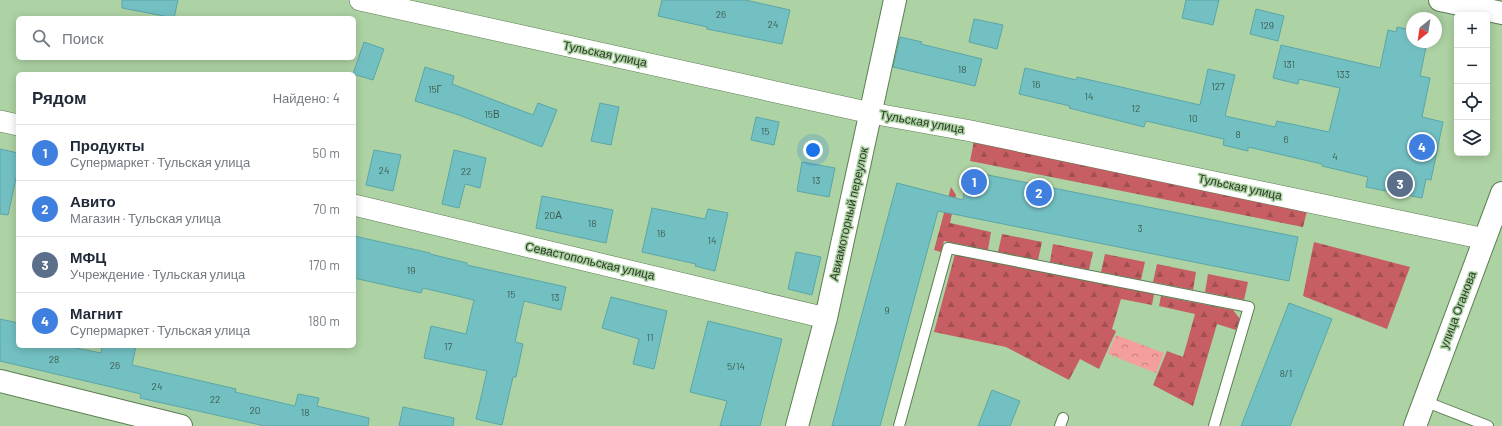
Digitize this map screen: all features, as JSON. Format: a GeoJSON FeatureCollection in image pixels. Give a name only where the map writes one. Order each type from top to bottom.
{"type":"FeatureCollection","features":[{"type":"Feature","properties":{"kind":"street","name":"Тульская улица"},"geometry":{"type":"LineString","coordinates":[[360,0],[871,113],[978,133],[1485,239]]}},
{"type":"Feature","properties":{"kind":"street","name":"Авиамоторный переулок"},"geometry":{"type":"LineString","coordinates":[[796,426],[826,318],[895,0]]}},
{"type":"Feature","properties":{"kind":"street"},"geometry":{"type":"LineString","coordinates":[[1440,0],[1502,13]]}},
{"type":"Feature","properties":{"kind":"street"},"geometry":{"type":"LineString","coordinates":[[0,121],[16,125]]}},
{"type":"Feature","properties":{"kind":"street","name":"улица Оганова"},"geometry":{"type":"LineString","coordinates":[[1414,426],[1502,193]]}},
{"type":"Feature","properties":{"kind":"street","name":"Севастопольская улица"},"geometry":{"type":"LineString","coordinates":[[356,205],[826,318]]}},
{"type":"Feature","properties":{"kind":"street"},"geometry":{"type":"LineString","coordinates":[[0,381],[181,426]]}},
{"type":"Feature","properties":{"kind":"lane"},"geometry":{"type":"LineString","coordinates":[[899,426],[948,248],[1249,307],[1214,426]]}},
{"type":"Feature","properties":{"kind":"lane"},"geometry":{"type":"LineString","coordinates":[[1424,401],[1488,426]]}},
{"type":"Feature","properties":{"kind":"green space"},"geometry":{"type":"Polygon","coordinates":[[[974,141],[1308,207],[1303,227],[970,161],[974,141]]]}},
{"type":"Feature","properties":{"kind":"green space"},"geometry":{"type":"Polygon","coordinates":[[[951,187],[956,195],[950,223],[991,232],[988,250],[944,241],[941,252],[934,250],[951,187]]]}},
{"type":"Feature","properties":{"kind":"green space"},"geometry":{"type":"Polygon","coordinates":[[[1002,234],[1042,242],[1038,260],[998,252],[1002,234]]]}},
{"type":"Feature","properties":{"kind":"green space"},"geometry":{"type":"Polygon","coordinates":[[[1314,242],[1410,267],[1387,329],[1303,296],[1314,242]]]}},
{"type":"Feature","properties":{"kind":"green space"},"geometry":{"type":"Polygon","coordinates":[[[1053,244],[1093,252],[1089,270],[1050,262],[1053,244]]]}},
{"type":"Feature","properties":{"kind":"green space"},"geometry":{"type":"Polygon","coordinates":[[[955,254],[1154,294],[1152,305],[1121,299],[1112,329],[1116,331],[1099,369],[1080,359],[1069,380],[1006,347],[934,332],[955,254]]]}},
{"type":"Feature","properties":{"kind":"green space"},"geometry":{"type":"Polygon","coordinates":[[[1105,254],[1145,262],[1141,280],[1101,272],[1105,254]]]}},
{"type":"Feature","properties":{"kind":"green space"},"geometry":{"type":"Polygon","coordinates":[[[1157,264],[1196,272],[1193,290],[1153,282],[1157,264]]]}},
{"type":"Feature","properties":{"kind":"green space"},"geometry":{"type":"Polygon","coordinates":[[[1208,274],[1248,282],[1244,300],[1205,292],[1208,274]]]}},
{"type":"Feature","properties":{"kind":"green space"},"geometry":{"type":"Polygon","coordinates":[[[1161,296],[1233,310],[1240,319],[1236,330],[1217,324],[1193,406],[1153,385],[1167,351],[1183,357],[1195,314],[1159,306],[1161,296]]]}},
{"type":"Feature","properties":{"kind":"green space"},"geometry":{"type":"Polygon","coordinates":[[[1116,335],[1164,353],[1156,373],[1108,354],[1116,335]]]}},
{"type":"Feature","properties":{"kind":"building"},"geometry":{"type":"Polygon","coordinates":[[[122,0],[178,0],[174,16],[164,16],[122,8],[122,0]]]}},
{"type":"Feature","properties":{"kind":"building"},"geometry":{"type":"Polygon","coordinates":[[[662,0],[745,0],[790,10],[782,44],[707,29],[707,27],[658,16],[662,0]]]}},
{"type":"Feature","properties":{"kind":"building"},"geometry":{"type":"Polygon","coordinates":[[[1186,0],[1219,0],[1213,25],[1182,18],[1186,0]]]}},
{"type":"Feature","properties":{"kind":"building"},"geometry":{"type":"Polygon","coordinates":[[[1256,9],[1284,16],[1278,41],[1250,34],[1256,9]]]}},
{"type":"Feature","properties":{"kind":"building"},"geometry":{"type":"Polygon","coordinates":[[[974,19],[1003,25],[997,49],[969,42],[974,19]]]}},
{"type":"Feature","properties":{"kind":"building"},"geometry":{"type":"Polygon","coordinates":[[[1397,27],[1406,29],[1406,48],[1426,48],[1420,76],[1430,78],[1422,117],[1443,122],[1431,180],[1426,179],[1422,198],[1366,187],[1368,177],[1322,166],[1322,164],[1248,147],[1248,151],[1223,145],[1224,139],[1146,121],[1144,127],[1069,108],[1070,106],[1019,94],[1025,68],[1076,80],[1077,77],[1200,105],[1208,69],[1235,75],[1225,116],[1275,127],[1277,121],[1329,132],[1340,88],[1299,79],[1298,84],[1273,78],[1281,45],[1380,68],[1388,30],[1396,32],[1397,27]]]}},
{"type":"Feature","properties":{"kind":"building"},"geometry":{"type":"Polygon","coordinates":[[[900,37],[922,42],[921,44],[982,59],[975,86],[893,67],[900,37]]]}},
{"type":"Feature","properties":{"kind":"building"},"geometry":{"type":"Polygon","coordinates":[[[364,42],[384,49],[373,80],[356,75],[356,72],[354,72],[364,42]]]}},
{"type":"Feature","properties":{"kind":"building"},"geometry":{"type":"Polygon","coordinates":[[[425,67],[454,76],[452,84],[533,115],[538,103],[557,110],[542,147],[459,115],[415,101],[425,67]]]}},
{"type":"Feature","properties":{"kind":"building"},"geometry":{"type":"Polygon","coordinates":[[[600,103],[619,107],[611,145],[591,141],[600,103]]]}},
{"type":"Feature","properties":{"kind":"building"},"geometry":{"type":"Polygon","coordinates":[[[756,117],[779,122],[774,145],[751,140],[756,117]]]}},
{"type":"Feature","properties":{"kind":"building"},"geometry":{"type":"Polygon","coordinates":[[[0,149],[16,153],[16,178],[8,215],[0,214],[0,149]]]}},
{"type":"Feature","properties":{"kind":"building"},"geometry":{"type":"Polygon","coordinates":[[[374,150],[401,155],[393,191],[366,185],[374,150]]]}},
{"type":"Feature","properties":{"kind":"building"},"geometry":{"type":"Polygon","coordinates":[[[454,150],[486,158],[480,188],[465,184],[459,208],[442,204],[454,150]]]}},
{"type":"Feature","properties":{"kind":"building"},"geometry":{"type":"Polygon","coordinates":[[[802,162],[835,168],[829,197],[797,191],[802,162]]]}},
{"type":"Feature","properties":{"kind":"building"},"geometry":{"type":"Polygon","coordinates":[[[968,171],[1298,237],[1289,281],[938,211],[880,426],[832,426],[897,183],[963,200],[968,171]]]}},
{"type":"Feature","properties":{"kind":"building"},"geometry":{"type":"Polygon","coordinates":[[[542,196],[613,210],[606,243],[536,228],[542,196]]]}},
{"type":"Feature","properties":{"kind":"building"},"geometry":{"type":"Polygon","coordinates":[[[652,208],[705,219],[708,209],[728,213],[715,271],[695,266],[696,264],[642,252],[652,208]]]}},
{"type":"Feature","properties":{"kind":"building"},"geometry":{"type":"Polygon","coordinates":[[[356,236],[430,253],[467,263],[467,265],[566,287],[561,310],[524,301],[515,342],[523,344],[516,377],[513,377],[502,425],[476,419],[487,371],[424,358],[431,326],[466,334],[474,300],[423,288],[421,293],[356,278],[356,236]]]}},
{"type":"Feature","properties":{"kind":"building"},"geometry":{"type":"Polygon","coordinates":[[[796,252],[821,257],[812,295],[788,289],[796,252]]]}},
{"type":"Feature","properties":{"kind":"building"},"geometry":{"type":"Polygon","coordinates":[[[611,297],[667,311],[654,369],[633,364],[639,339],[602,328],[611,297]]]}},
{"type":"Feature","properties":{"kind":"building"},"geometry":{"type":"Polygon","coordinates":[[[1289,303],[1332,319],[1290,426],[1241,426],[1289,303]]]}},
{"type":"Feature","properties":{"kind":"building"},"geometry":{"type":"Polygon","coordinates":[[[0,319],[16,323],[16,348],[76,348],[101,353],[102,348],[136,348],[132,365],[236,389],[235,392],[295,406],[298,394],[319,398],[317,406],[369,418],[368,426],[265,426],[140,398],[141,394],[0,361],[0,319]]]}},
{"type":"Feature","properties":{"kind":"building"},"geometry":{"type":"Polygon","coordinates":[[[708,321],[782,339],[760,426],[720,426],[727,401],[690,392],[708,321]]]}},
{"type":"Feature","properties":{"kind":"building"},"geometry":{"type":"Polygon","coordinates":[[[992,390],[1020,401],[1010,426],[978,426],[992,390]]]}},
{"type":"Feature","properties":{"kind":"building"},"geometry":{"type":"Polygon","coordinates":[[[403,407],[454,418],[453,426],[399,426],[403,407]]]}},
{"type":"Feature","properties":{"kind":"place","name":"Магнит"},"geometry":{"type":"Point","coordinates":[1422,147]}},
{"type":"Feature","properties":{"kind":"place","name":"Продукты"},"geometry":{"type":"Point","coordinates":[974,182]}},
{"type":"Feature","properties":{"kind":"place","name":"МФЦ"},"geometry":{"type":"Point","coordinates":[1400,184]}},
{"type":"Feature","properties":{"kind":"place","name":"Авито"},"geometry":{"type":"Point","coordinates":[1039,193]}}]}
